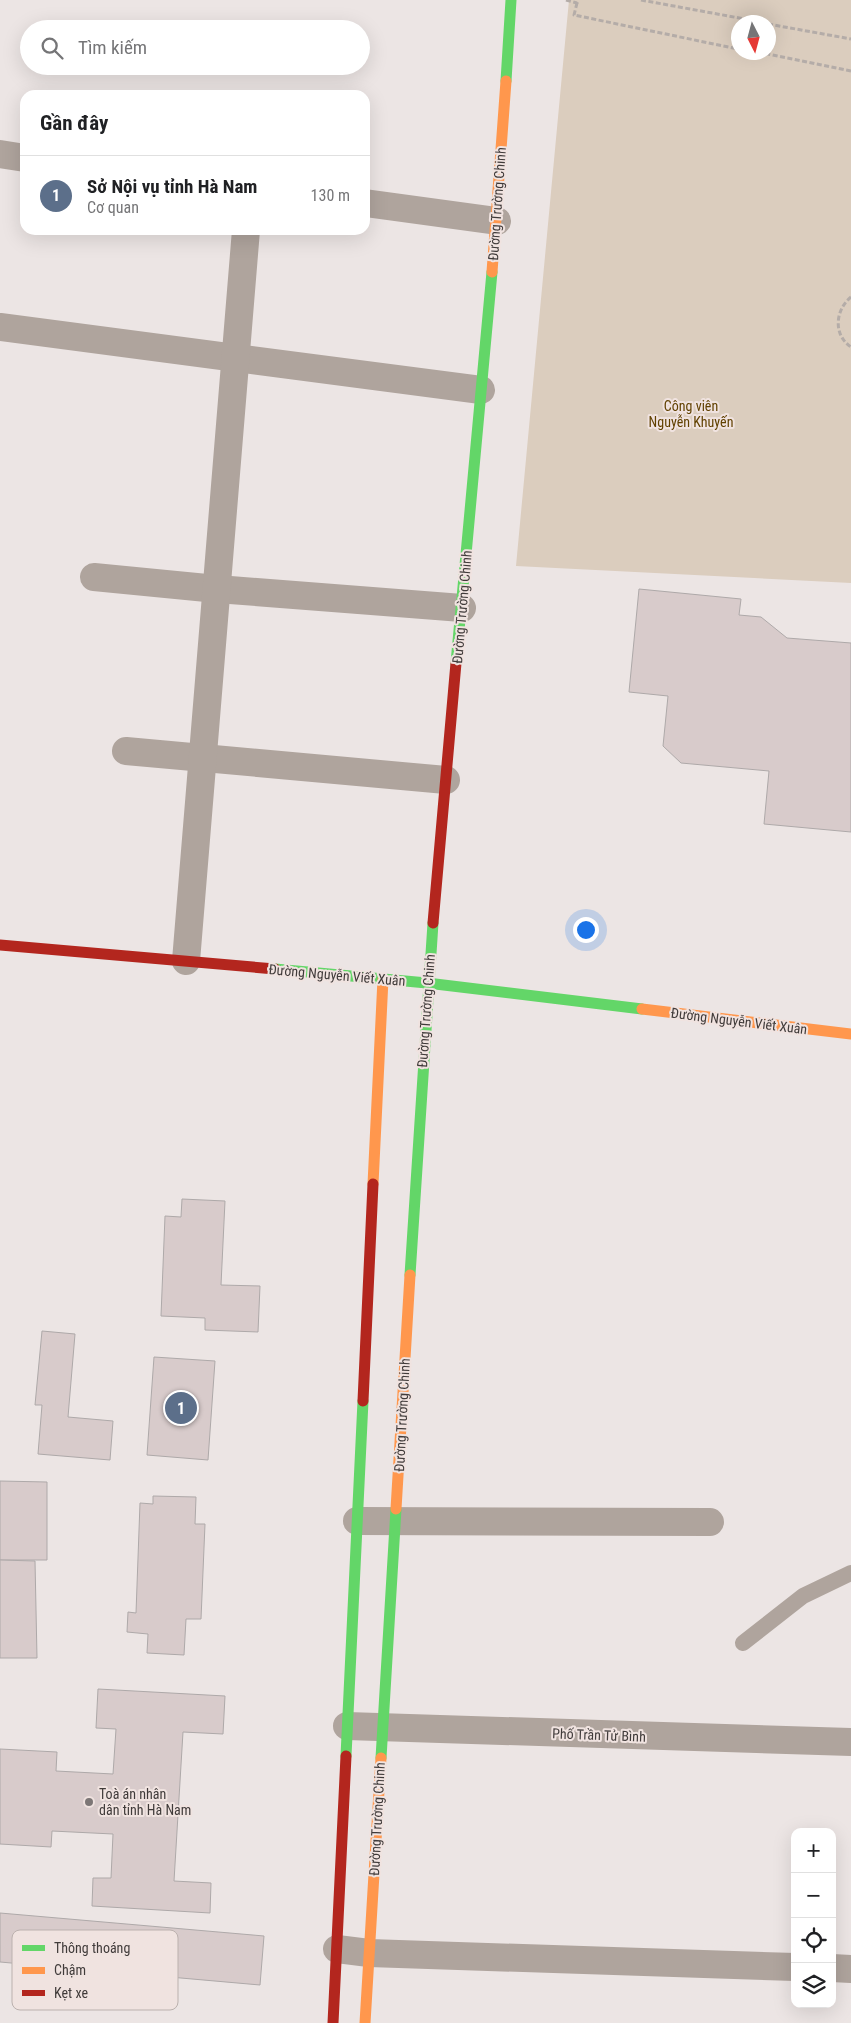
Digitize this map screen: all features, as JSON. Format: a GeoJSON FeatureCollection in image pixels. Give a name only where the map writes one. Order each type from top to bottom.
{"type":"FeatureCollection","features":[{"type":"Feature","properties":{"kind":"street","name":"Đường Trường Chinh"},"geometry":{"type":"LineString","coordinates":[[365,2023],[395,1522],[407,1259],[427,983],[497,221],[511,0]]}},
{"type":"Feature","properties":{"kind":"street"},"geometry":{"type":"LineString","coordinates":[[0,154],[20,157]]}},
{"type":"Feature","properties":{"kind":"street"},"geometry":{"type":"LineString","coordinates":[[370,204],[497,221]]}},
{"type":"Feature","properties":{"kind":"street"},"geometry":{"type":"LineString","coordinates":[[186,961],[246,235]]}},
{"type":"Feature","properties":{"kind":"street"},"geometry":{"type":"LineString","coordinates":[[0,327],[481,390]]}},
{"type":"Feature","properties":{"kind":"street"},"geometry":{"type":"LineString","coordinates":[[94,577],[217,590],[462,608]]}},
{"type":"Feature","properties":{"kind":"street"},"geometry":{"type":"LineString","coordinates":[[126,751],[446,780]]}},
{"type":"Feature","properties":{"kind":"street","name":"Đường Nguyễn Viết Xuân"},"geometry":{"type":"LineString","coordinates":[[0,945],[427,983],[851,1034]]}},
{"type":"Feature","properties":{"kind":"street"},"geometry":{"type":"LineString","coordinates":[[333,2023],[357,1521],[374,1257],[383,979]]}},
{"type":"Feature","properties":{"kind":"street"},"geometry":{"type":"LineString","coordinates":[[357,1521],[710,1522]]}},
{"type":"Feature","properties":{"kind":"street","name":"Phố Trần Tử Bình"},"geometry":{"type":"LineString","coordinates":[[347,1726],[851,1742]]}},
{"type":"Feature","properties":{"kind":"street"},"geometry":{"type":"LineString","coordinates":[[337,1949],[369,1953],[791,1967]]}},
{"type":"Feature","properties":{"kind":"street"},"geometry":{"type":"LineString","coordinates":[[836,1968],[851,1969]]}},
{"type":"Feature","properties":{"kind":"lane"},"geometry":{"type":"LineString","coordinates":[[743,1643],[803,1596],[851,1573]]}},
{"type":"Feature","properties":{"kind":"path"},"geometry":{"type":"LineString","coordinates":[[566,0],[577,1],[574,15],[731,48]]}},
{"type":"Feature","properties":{"kind":"path"},"geometry":{"type":"LineString","coordinates":[[641,0],[731,16]]}},
{"type":"Feature","properties":{"kind":"path"},"geometry":{"type":"LineString","coordinates":[[776,25],[851,39]]}},
{"type":"Feature","properties":{"kind":"path"},"geometry":{"type":"LineString","coordinates":[[776,56],[851,71]]}},
{"type":"Feature","properties":{"kind":"path"},"geometry":{"type":"LineString","coordinates":[[851,298],[840,309],[838,319],[841,337],[851,347]]}},
{"type":"Feature","properties":{"kind":"green space","name":"Công viên Nguyễn Khuyến"},"geometry":{"type":"Polygon","coordinates":[[[569,0],[851,0],[851,583],[516,566],[569,0]]]}},
{"type":"Feature","properties":{"kind":"building"},"geometry":{"type":"Polygon","coordinates":[[[639,589],[741,599],[739,615],[761,617],[787,638],[851,643],[851,832],[764,824],[769,771],[681,763],[663,746],[668,696],[629,692],[639,589]]]}},
{"type":"Feature","properties":{"kind":"building"},"geometry":{"type":"Polygon","coordinates":[[[182,1199],[225,1201],[221,1285],[260,1286],[258,1332],[205,1330],[205,1318],[161,1316],[165,1216],[181,1217],[182,1199]]]}},
{"type":"Feature","properties":{"kind":"building"},"geometry":{"type":"Polygon","coordinates":[[[42,1331],[75,1334],[68,1417],[113,1421],[110,1460],[38,1454],[42,1405],[35,1405],[42,1331]]]}},
{"type":"Feature","properties":{"kind":"building"},"geometry":{"type":"Polygon","coordinates":[[[154,1357],[215,1361],[208,1460],[147,1455],[154,1357]]]}},
{"type":"Feature","properties":{"kind":"building"},"geometry":{"type":"Polygon","coordinates":[[[0,1481],[47,1482],[47,1560],[0,1560],[0,1481]]]}},
{"type":"Feature","properties":{"kind":"building"},"geometry":{"type":"Polygon","coordinates":[[[153,1496],[196,1497],[195,1524],[205,1524],[201,1619],[186,1619],[184,1655],[147,1653],[148,1634],[127,1632],[128,1612],[136,1613],[140,1503],[153,1504],[153,1496]]]}},
{"type":"Feature","properties":{"kind":"building"},"geometry":{"type":"Polygon","coordinates":[[[0,1560],[35,1561],[37,1658],[0,1658],[0,1560]]]}},
{"type":"Feature","properties":{"kind":"building","name":"Toà án nhân dân tỉnh Hà Nam"},"geometry":{"type":"Polygon","coordinates":[[[98,1689],[225,1696],[223,1734],[183,1732],[174,1881],[211,1883],[210,1913],[92,1906],[93,1878],[111,1878],[113,1834],[52,1831],[51,1847],[0,1844],[0,1749],[57,1752],[56,1771],[113,1774],[116,1729],[96,1728],[98,1689]]]}},
{"type":"Feature","properties":{"kind":"building"},"geometry":{"type":"Polygon","coordinates":[[[0,1913],[264,1936],[260,1985],[178,1978],[178,1930],[12,1930],[12,1963],[0,1962],[0,1913]]]}},
{"type":"Feature","properties":{"kind":"traffic: fast"},"geometry":{"type":"LineString","coordinates":[[506,81],[511,0]]}},
{"type":"Feature","properties":{"kind":"traffic: fast"},"geometry":{"type":"LineString","coordinates":[[456,663],[492,272]]}},
{"type":"Feature","properties":{"kind":"traffic: fast"},"geometry":{"type":"LineString","coordinates":[[410,1275],[433,923]]}},
{"type":"Feature","properties":{"kind":"traffic: fast"},"geometry":{"type":"LineString","coordinates":[[275,969],[427,983],[642,1009]]}},
{"type":"Feature","properties":{"kind":"traffic: fast"},"geometry":{"type":"LineString","coordinates":[[346,1756],[363,1401]]}},
{"type":"Feature","properties":{"kind":"traffic: fast"},"geometry":{"type":"LineString","coordinates":[[381,1758],[396,1509]]}},
{"type":"Feature","properties":{"kind":"traffic: slow"},"geometry":{"type":"LineString","coordinates":[[492,272],[506,81]]}},
{"type":"Feature","properties":{"kind":"traffic: slow"},"geometry":{"type":"LineString","coordinates":[[373,1184],[383,979]]}},
{"type":"Feature","properties":{"kind":"traffic: slow"},"geometry":{"type":"LineString","coordinates":[[642,1009],[851,1034]]}},
{"type":"Feature","properties":{"kind":"traffic: slow"},"geometry":{"type":"LineString","coordinates":[[396,1509],[410,1275]]}},
{"type":"Feature","properties":{"kind":"traffic: slow"},"geometry":{"type":"LineString","coordinates":[[365,2023],[381,1758]]}},
{"type":"Feature","properties":{"kind":"traffic: jam"},"geometry":{"type":"LineString","coordinates":[[433,923],[456,663]]}},
{"type":"Feature","properties":{"kind":"traffic: jam"},"geometry":{"type":"LineString","coordinates":[[0,945],[275,969]]}},
{"type":"Feature","properties":{"kind":"traffic: jam"},"geometry":{"type":"LineString","coordinates":[[363,1401],[373,1184]]}},
{"type":"Feature","properties":{"kind":"traffic: jam"},"geometry":{"type":"LineString","coordinates":[[333,2023],[346,1756]]}},
{"type":"Feature","properties":{"kind":"place","name":"Sở Nội vụ tỉnh Hà Nam"},"geometry":{"type":"Point","coordinates":[181,1408]}},
{"type":"Feature","properties":{"kind":"place","name":"Toà án nhân dân tỉnh Hà Nam"},"geometry":{"type":"Point","coordinates":[89,1802]}}]}
